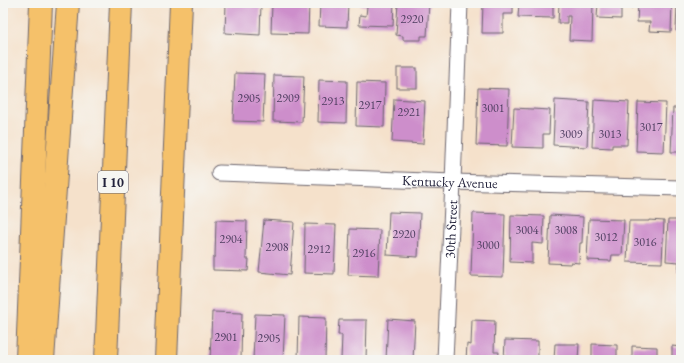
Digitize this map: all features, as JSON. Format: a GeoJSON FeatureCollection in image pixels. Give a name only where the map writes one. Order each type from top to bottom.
{"type":"FeatureCollection","features":[{"type":"Feature","properties":{"kind":"highway"},"geometry":{"type":"LineString","coordinates":[[27,360],[41,3]]}},
{"type":"Feature","properties":{"kind":"highway"},"geometry":{"type":"LineString","coordinates":[[44,360],[68,3]]}},
{"type":"Feature","properties":{"kind":"highway","name":"I 10"},"geometry":{"type":"LineString","coordinates":[[106,360],[121,3]]}},
{"type":"Feature","properties":{"kind":"highway"},"geometry":{"type":"LineString","coordinates":[[166,360],[181,3]]}},
{"type":"Feature","properties":{"kind":"street","name":"30th Street"},"geometry":{"type":"LineString","coordinates":[[445,360],[460,3]]}},
{"type":"Feature","properties":{"kind":"street","name":"Kentucky Avenue"},"geometry":{"type":"LineString","coordinates":[[219,173],[453,182],[681,188]]}},
{"type":"Feature","properties":{"kind":"building"},"geometry":{"type":"Polygon","coordinates":[[[226,3],[261,3],[260,35],[225,33],[226,3]]]}},
{"type":"Feature","properties":{"kind":"building"},"geometry":{"type":"Polygon","coordinates":[[[272,3],[309,3],[308,34],[271,33],[272,3]]]}},
{"type":"Feature","properties":{"kind":"building"},"geometry":{"type":"Polygon","coordinates":[[[320,3],[348,3],[347,27],[319,26],[320,3]]]}},
{"type":"Feature","properties":{"kind":"building"},"geometry":{"type":"Polygon","coordinates":[[[360,3],[394,3],[393,26],[359,25],[360,15],[366,16],[367,6],[360,5],[360,3]]]}},
{"type":"Feature","properties":{"kind":"building"},"geometry":{"type":"Polygon","coordinates":[[[398,3],[429,3],[427,36],[421,36],[421,40],[403,40],[403,36],[396,35],[398,3]]]}},
{"type":"Feature","properties":{"kind":"building"},"geometry":{"type":"Polygon","coordinates":[[[483,3],[513,3],[513,14],[503,14],[503,33],[482,33],[483,3]]]}},
{"type":"Feature","properties":{"kind":"building"},"geometry":{"type":"Polygon","coordinates":[[[519,3],[553,3],[553,18],[518,17],[519,3]]]}},
{"type":"Feature","properties":{"kind":"building"},"geometry":{"type":"Polygon","coordinates":[[[559,3],[593,3],[592,41],[569,40],[570,16],[567,16],[567,23],[558,23],[559,3]]]}},
{"type":"Feature","properties":{"kind":"building"},"geometry":{"type":"Polygon","coordinates":[[[598,3],[632,3],[632,8],[621,8],[621,19],[597,18],[598,3]]]}},
{"type":"Feature","properties":{"kind":"building"},"geometry":{"type":"Polygon","coordinates":[[[638,3],[672,3],[671,32],[649,31],[650,22],[637,22],[638,3]]]}},
{"type":"Feature","properties":{"kind":"building"},"geometry":{"type":"Polygon","coordinates":[[[677,3],[681,3],[681,31],[676,31],[677,3]]]}},
{"type":"Feature","properties":{"kind":"building"},"geometry":{"type":"Polygon","coordinates":[[[397,68],[417,68],[417,88],[397,88],[397,68]]]}},
{"type":"Feature","properties":{"kind":"building"},"geometry":{"type":"Polygon","coordinates":[[[235,73],[265,74],[263,122],[233,121],[235,73]]]}},
{"type":"Feature","properties":{"kind":"building"},"geometry":{"type":"Polygon","coordinates":[[[274,75],[304,76],[302,122],[273,121],[274,75]]]}},
{"type":"Feature","properties":{"kind":"building"},"geometry":{"type":"Polygon","coordinates":[[[319,80],[347,81],[346,123],[318,122],[319,80]]]}},
{"type":"Feature","properties":{"kind":"building"},"geometry":{"type":"Polygon","coordinates":[[[357,82],[385,83],[384,127],[356,126],[357,82]]]}},
{"type":"Feature","properties":{"kind":"building"},"geometry":{"type":"Polygon","coordinates":[[[478,88],[509,89],[507,146],[476,145],[478,88]]]}},
{"type":"Feature","properties":{"kind":"building"},"geometry":{"type":"Polygon","coordinates":[[[394,99],[425,101],[423,144],[392,142],[394,99]]]}},
{"type":"Feature","properties":{"kind":"building"},"geometry":{"type":"Polygon","coordinates":[[[555,100],[589,102],[587,147],[553,145],[555,100]]]}},
{"type":"Feature","properties":{"kind":"building"},"geometry":{"type":"Polygon","coordinates":[[[594,100],[629,102],[627,145],[612,145],[612,148],[592,147],[594,100]]]}},
{"type":"Feature","properties":{"kind":"building"},"geometry":{"type":"Polygon","coordinates":[[[638,102],[666,103],[664,152],[636,151],[638,102]]]}},
{"type":"Feature","properties":{"kind":"building"},"geometry":{"type":"Polygon","coordinates":[[[514,108],[550,110],[549,134],[543,134],[543,148],[512,147],[514,108]]]}},
{"type":"Feature","properties":{"kind":"building"},"geometry":{"type":"Polygon","coordinates":[[[673,108],[681,108],[681,152],[671,152],[673,108]]]}},
{"type":"Feature","properties":{"kind":"building"},"geometry":{"type":"Polygon","coordinates":[[[389,212],[420,213],[418,257],[387,255],[389,212]]]}},
{"type":"Feature","properties":{"kind":"building"},"geometry":{"type":"Polygon","coordinates":[[[473,213],[505,214],[503,277],[471,276],[473,213]]]}},
{"type":"Feature","properties":{"kind":"building"},"geometry":{"type":"Polygon","coordinates":[[[511,215],[544,216],[543,244],[532,243],[532,263],[510,262],[511,215]]]}},
{"type":"Feature","properties":{"kind":"building"},"geometry":{"type":"Polygon","coordinates":[[[550,215],[583,217],[582,243],[580,243],[579,263],[548,263],[550,215]]]}},
{"type":"Feature","properties":{"kind":"building"},"geometry":{"type":"Polygon","coordinates":[[[589,219],[624,220],[622,255],[612,255],[611,261],[587,260],[589,219]]]}},
{"type":"Feature","properties":{"kind":"building"},"geometry":{"type":"Polygon","coordinates":[[[216,220],[247,221],[246,259],[249,259],[248,271],[213,270],[213,257],[215,257],[216,220]]]}},
{"type":"Feature","properties":{"kind":"building"},"geometry":{"type":"Polygon","coordinates":[[[264,220],[294,222],[290,275],[259,272],[264,220]]]}},
{"type":"Feature","properties":{"kind":"building"},"geometry":{"type":"Polygon","coordinates":[[[668,220],[681,220],[681,272],[678,272],[679,262],[666,261],[668,220]]]}},
{"type":"Feature","properties":{"kind":"building"},"geometry":{"type":"Polygon","coordinates":[[[629,221],[664,221],[662,263],[627,262],[629,221]]]}},
{"type":"Feature","properties":{"kind":"building"},"geometry":{"type":"Polygon","coordinates":[[[305,224],[336,225],[334,274],[304,273],[305,224]]]}},
{"type":"Feature","properties":{"kind":"building"},"geometry":{"type":"Polygon","coordinates":[[[350,229],[380,230],[378,276],[348,275],[350,229]]]}},
{"type":"Feature","properties":{"kind":"building"},"geometry":{"type":"Polygon","coordinates":[[[212,312],[242,313],[241,360],[210,360],[212,312]]]}},
{"type":"Feature","properties":{"kind":"building"},"geometry":{"type":"Polygon","coordinates":[[[255,314],[285,315],[283,360],[253,360],[255,314]]]}},
{"type":"Feature","properties":{"kind":"building"},"geometry":{"type":"Polygon","coordinates":[[[299,317],[326,318],[325,360],[298,360],[299,317]]]}},
{"type":"Feature","properties":{"kind":"building"},"geometry":{"type":"Polygon","coordinates":[[[388,319],[415,321],[413,360],[386,360],[388,319]]]}},
{"type":"Feature","properties":{"kind":"building"},"geometry":{"type":"Polygon","coordinates":[[[339,320],[367,320],[366,360],[341,360],[342,335],[338,335],[339,320]]]}},
{"type":"Feature","properties":{"kind":"building"},"geometry":{"type":"Polygon","coordinates":[[[472,320],[495,321],[494,352],[499,352],[498,360],[466,360],[467,344],[471,345],[472,320]]]}},
{"type":"Feature","properties":{"kind":"building"},"geometry":{"type":"Polygon","coordinates":[[[505,340],[538,341],[538,360],[504,360],[505,340]]]}},
{"type":"Feature","properties":{"kind":"building"},"geometry":{"type":"Polygon","coordinates":[[[555,344],[579,344],[578,360],[554,360],[555,344]]]}},
{"type":"Feature","properties":{"kind":"building"},"geometry":{"type":"Polygon","coordinates":[[[592,344],[617,345],[617,360],[592,360],[592,344]]]}},
{"type":"Feature","properties":{"kind":"building"},"geometry":{"type":"Polygon","coordinates":[[[632,346],[657,347],[657,360],[632,360],[632,346]]]}},
{"type":"Feature","properties":{"kind":"building"},"geometry":{"type":"Polygon","coordinates":[[[672,346],[681,347],[681,360],[672,360],[672,346]]]}}]}
